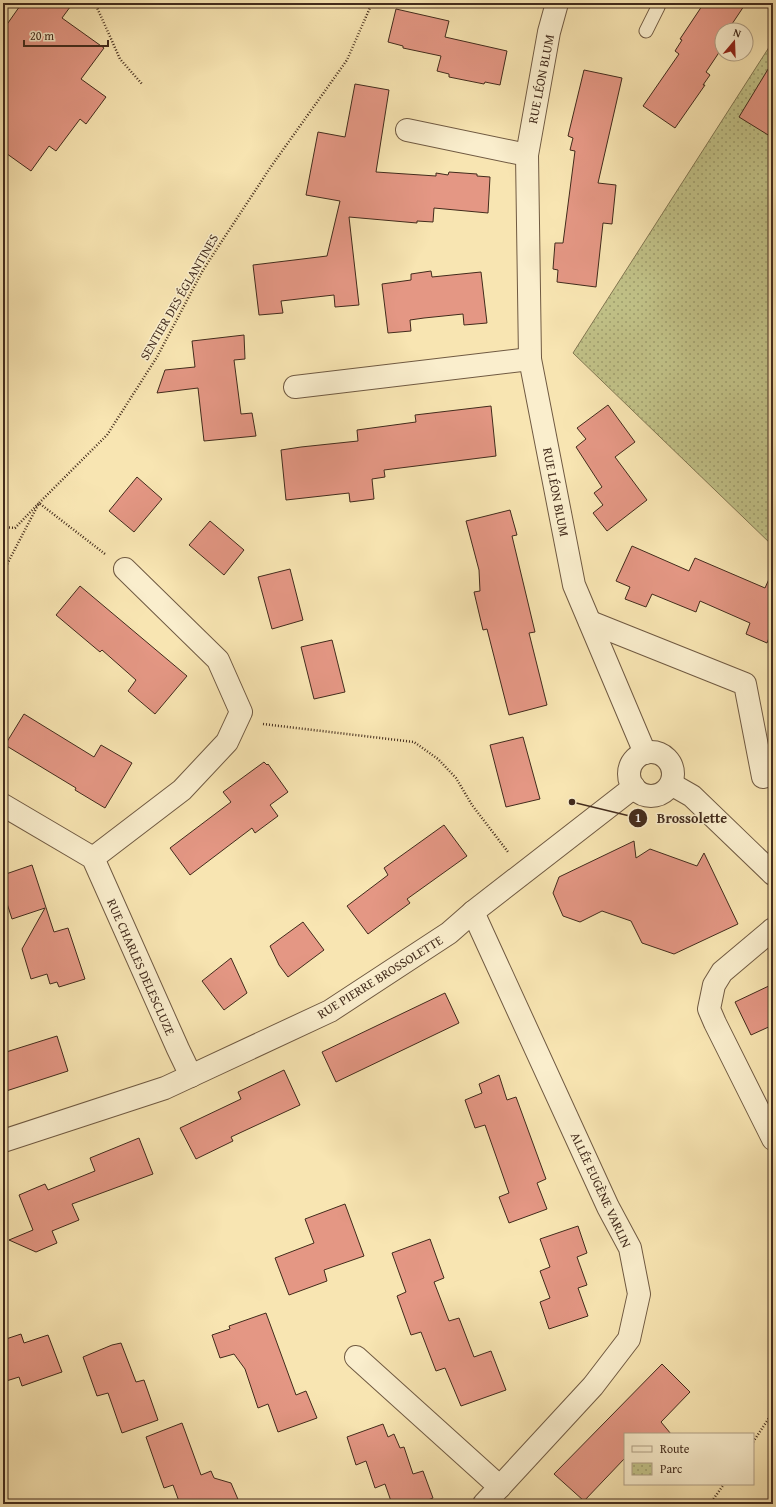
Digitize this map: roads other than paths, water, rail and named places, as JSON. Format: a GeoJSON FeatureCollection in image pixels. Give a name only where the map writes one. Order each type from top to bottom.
{"type":"FeatureCollection","features":[{"type":"Feature","properties":{"kind":"street","name":"RUE LÉON BLUM"},"geometry":{"type":"LineString","coordinates":[[557,3],[549,32],[527,155],[530,359],[574,585],[645,753]]}},
{"type":"Feature","properties":{"kind":"street"},"geometry":{"type":"LineString","coordinates":[[407,130],[527,155]]}},
{"type":"Feature","properties":{"kind":"street"},"geometry":{"type":"LineString","coordinates":[[295,387],[530,359]]}},
{"type":"Feature","properties":{"kind":"street"},"geometry":{"type":"LineString","coordinates":[[3,805],[93,858],[182,790],[227,742],[241,712],[218,660],[125,569]]}},
{"type":"Feature","properties":{"kind":"street"},"geometry":{"type":"LineString","coordinates":[[590,622],[745,684],[763,777]]}},
{"type":"Feature","properties":{"kind":"street"},"geometry":{"type":"LineString","coordinates":[[652,752],[659,753],[665,757],[673,769],[671,784],[660,794],[653,796],[646,795],[634,788],[629,774],[630,767],[638,756],[652,752]]}},
{"type":"Feature","properties":{"kind":"street"},"geometry":{"type":"LineString","coordinates":[[671,784],[692,796],[773,874]]}},
{"type":"Feature","properties":{"kind":"street","name":"RUE PIERRE BROSSOLETTE"},"geometry":{"type":"LineString","coordinates":[[3,1141],[165,1088],[330,1010],[449,933],[473,912],[634,788]]}},
{"type":"Feature","properties":{"kind":"street","name":"RUE CHARLES DELESCLUZE"},"geometry":{"type":"LineString","coordinates":[[93,858],[180,1055],[191,1076]]}},
{"type":"Feature","properties":{"kind":"street","name":"ALLÉE EUGÈNE VARLIN"},"geometry":{"type":"LineString","coordinates":[[473,912],[608,1207],[630,1248],[639,1294],[629,1339],[593,1386],[484,1504]]}},
{"type":"Feature","properties":{"kind":"street"},"geometry":{"type":"LineString","coordinates":[[773,929],[722,972],[714,985],[709,1009],[714,1023],[773,1139]]}},
{"type":"Feature","properties":{"kind":"street"},"geometry":{"type":"LineString","coordinates":[[356,1357],[500,1487]]}},
{"type":"Feature","properties":{"kind":"lane"},"geometry":{"type":"LineString","coordinates":[[646,31],[658,7],[655,3]]}},
{"type":"Feature","properties":{"kind":"place","name":"Brossolette"},"geometry":{"type":"Point","coordinates":[572,802]}}]}
